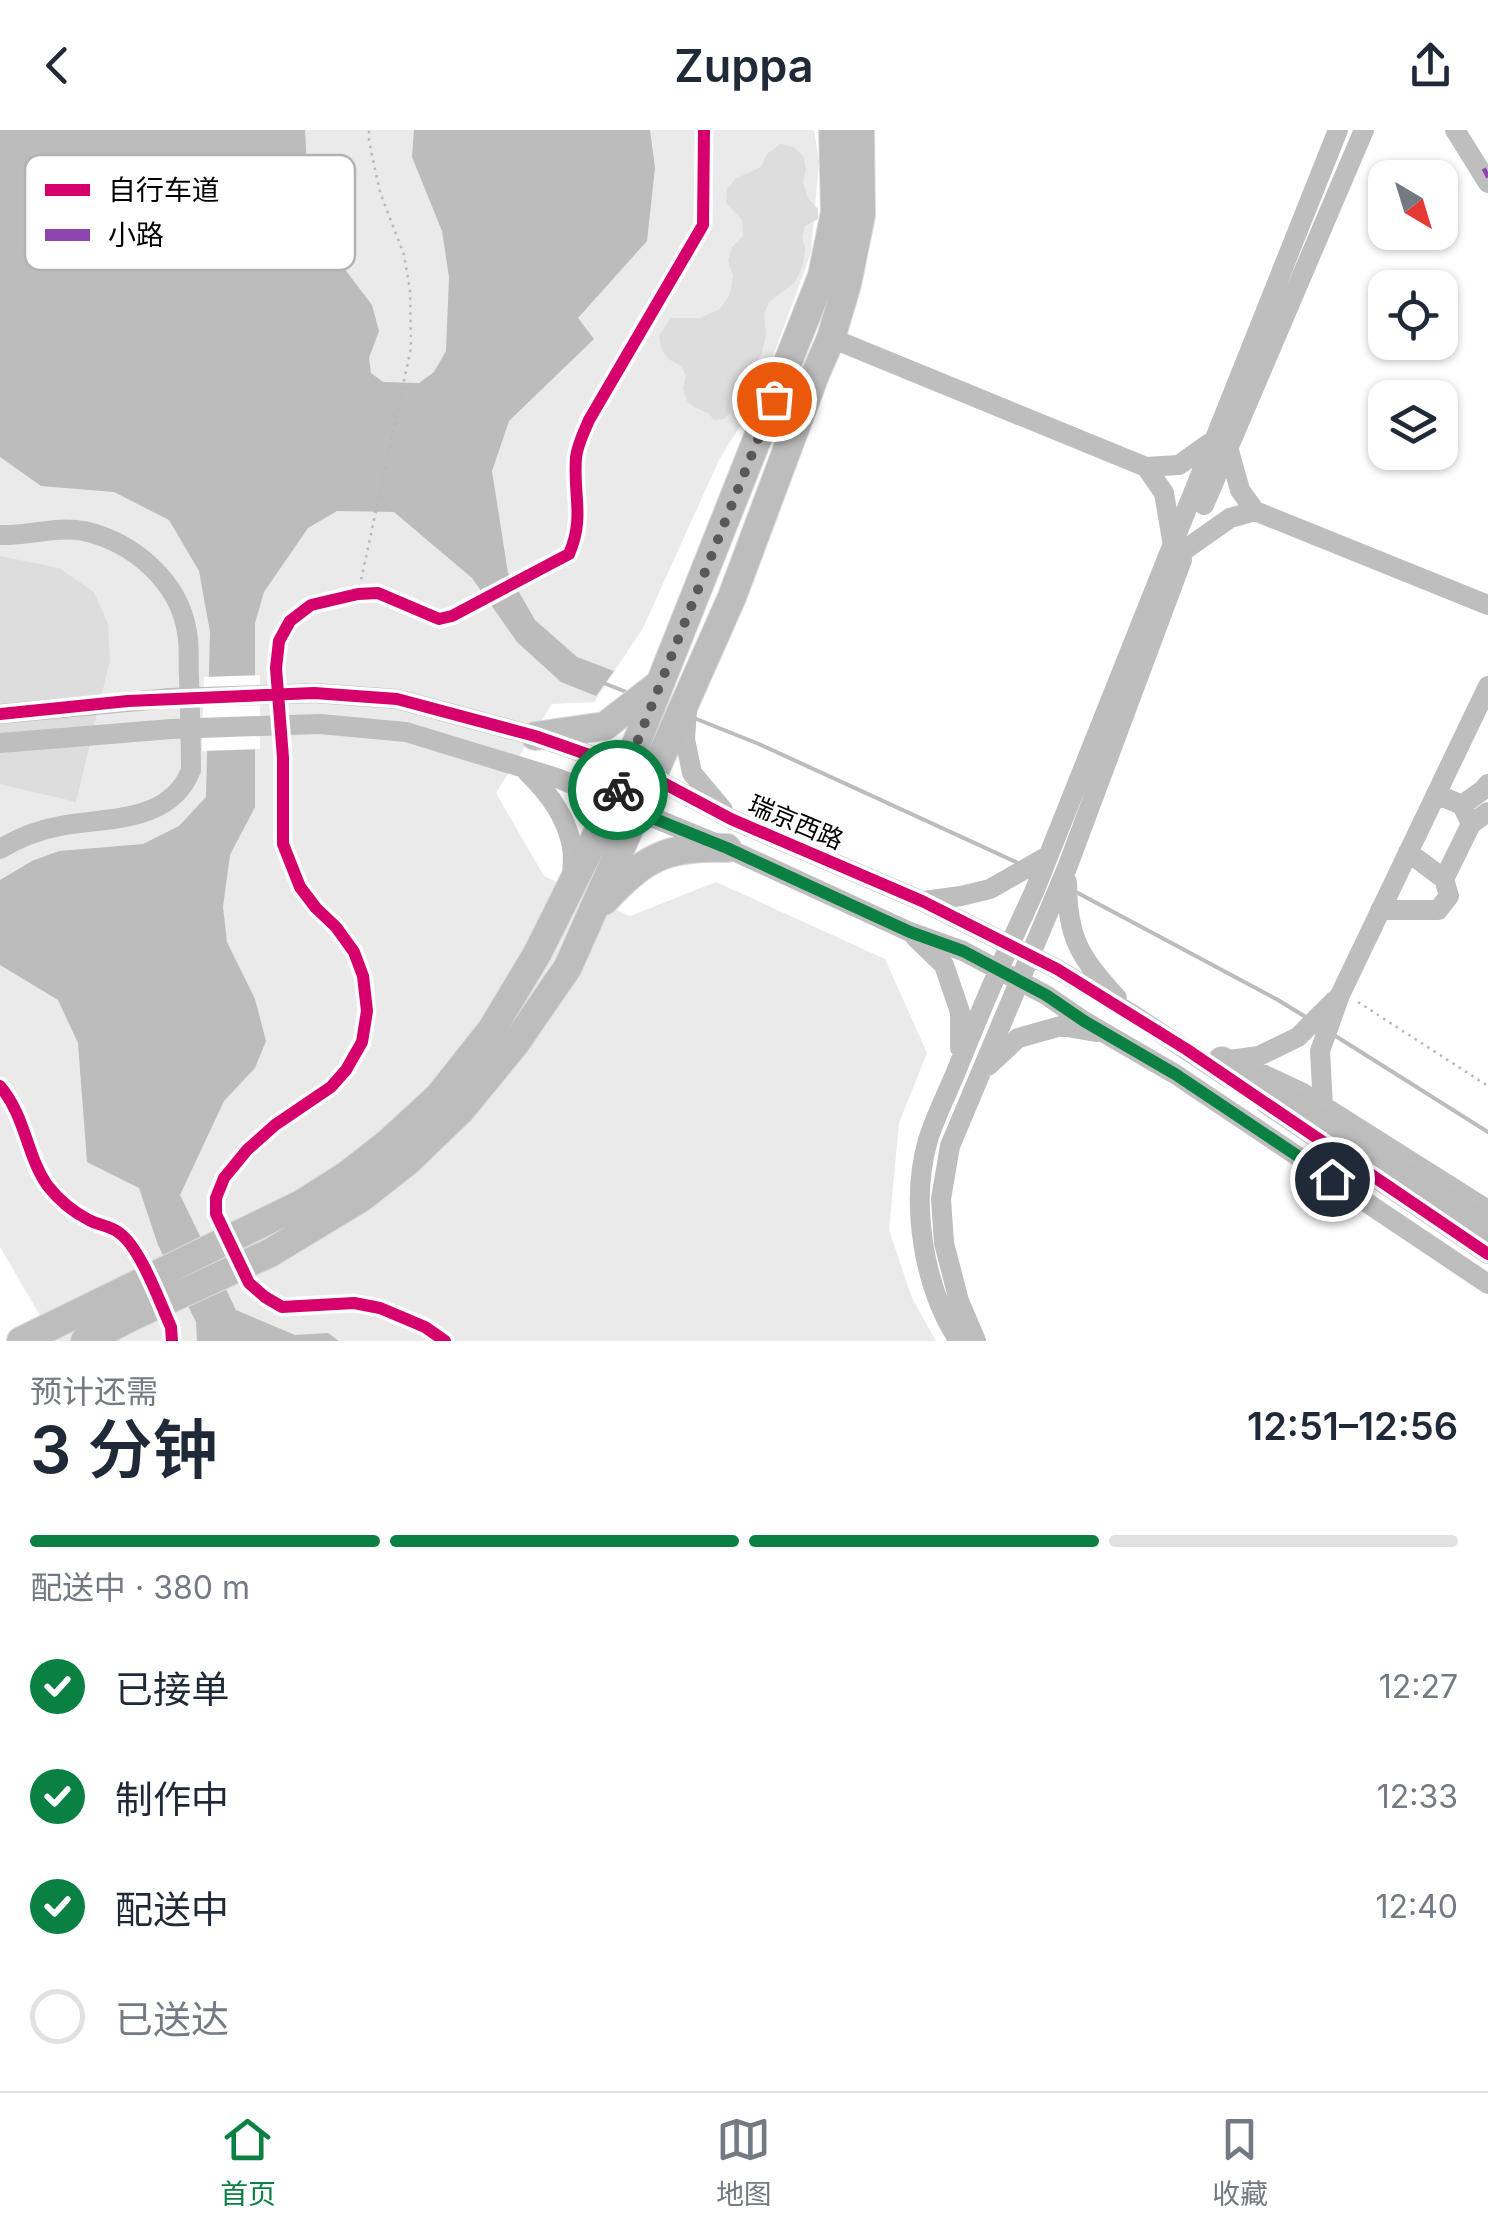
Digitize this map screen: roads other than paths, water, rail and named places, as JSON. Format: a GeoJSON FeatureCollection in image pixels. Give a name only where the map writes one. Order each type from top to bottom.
{"type":"FeatureCollection","features":[{"type":"Feature","properties":{"kind":"main road"},"geometry":{"type":"LineString","coordinates":[[653,756],[659,684],[822,276],[836,212],[833,130]]}},
{"type":"Feature","properties":{"kind":"main road"},"geometry":{"type":"LineString","coordinates":[[85,1341],[126,1305],[347,1175],[439,1096],[492,1030],[572,885],[624,807],[688,697],[732,597],[831,338],[846,284],[862,215],[860,130]]}},
{"type":"Feature","properties":{"kind":"main road"},"geometry":{"type":"LineString","coordinates":[[700,583],[703,596],[712,603],[724,603],[732,597]]}},
{"type":"Feature","properties":{"kind":"main road"},"geometry":{"type":"LineString","coordinates":[[535,736],[604,726],[659,684]]}},
{"type":"Feature","properties":{"kind":"main road"},"geometry":{"type":"LineString","coordinates":[[21,1341],[270,1254],[361,1198],[408,1161],[461,1110],[515,1044],[568,968],[592,914],[624,807]]}},
{"type":"Feature","properties":{"kind":"main road"},"geometry":{"type":"LineString","coordinates":[[592,914],[621,882],[654,857],[692,847],[727,848]]}},
{"type":"Feature","properties":{"kind":"main road"},"geometry":{"type":"LineString","coordinates":[[537,954],[547,944],[558,944],[567,953],[568,968]]}},
{"type":"Feature","properties":{"kind":"main road"},"geometry":{"type":"LineString","coordinates":[[1222,1061],[1488,1228]]}},
{"type":"Feature","properties":{"kind":"street"},"geometry":{"type":"LineString","coordinates":[[959,1341],[934,1286],[922,1240],[920,1180],[928,1140],[1179,548],[1338,130]]}},
{"type":"Feature","properties":{"kind":"street"},"geometry":{"type":"LineString","coordinates":[[831,338],[1146,468],[1179,465],[1221,443],[1364,130]]}},
{"type":"Feature","properties":{"kind":"street"},"geometry":{"type":"LineString","coordinates":[[1455,130],[1487,176]]}},
{"type":"Feature","properties":{"kind":"street"},"geometry":{"type":"LineString","coordinates":[[1221,443],[1240,490],[1255,511],[1488,605]]}},
{"type":"Feature","properties":{"kind":"street"},"geometry":{"type":"LineString","coordinates":[[976,1341],[958,1300],[944,1242],[941,1199],[950,1146],[1030,955],[1060,906],[1068,864],[1179,548],[1164,493],[1146,468]]}},
{"type":"Feature","properties":{"kind":"street"},"geometry":{"type":"LineString","coordinates":[[1179,548],[1230,518],[1255,511]]}},
{"type":"Feature","properties":{"kind":"street"},"geometry":{"type":"LineString","coordinates":[[0,535],[82,531],[117,542],[146,562],[168,585],[187,631],[192,770],[170,800],[151,810],[130,818],[42,830],[0,849]]}},
{"type":"Feature","properties":{"kind":"street"},"geometry":{"type":"LineString","coordinates":[[1323,1107],[1320,1051],[1380,910],[1488,686]]}},
{"type":"Feature","properties":{"kind":"street","name":"瑞京西路"},"geometry":{"type":"LineString","coordinates":[[0,714],[170,698],[314,692],[397,699],[535,736],[653,756],[731,819],[922,902],[1030,955],[1132,1014],[1488,1254]]}},
{"type":"Feature","properties":{"kind":"street","name":"瑞京西路"},"geometry":{"type":"LineString","coordinates":[[0,743],[171,729],[320,724],[406,732],[557,778],[727,848],[910,932],[963,951],[1046,995],[1175,1074],[1488,1284]]}},
{"type":"Feature","properties":{"kind":"street"},"geometry":{"type":"LineString","coordinates":[[653,756],[692,772],[731,819]]}},
{"type":"Feature","properties":{"kind":"street"},"geometry":{"type":"LineString","coordinates":[[522,768],[546,789],[562,818],[572,847],[572,885]]}},
{"type":"Feature","properties":{"kind":"street"},"geometry":{"type":"LineString","coordinates":[[1444,879],[1488,784]]}},
{"type":"Feature","properties":{"kind":"street"},"geometry":{"type":"LineString","coordinates":[[1436,794],[1474,814]]}},
{"type":"Feature","properties":{"kind":"street"},"geometry":{"type":"LineString","coordinates":[[922,902],[990,889],[1048,852]]}},
{"type":"Feature","properties":{"kind":"street"},"geometry":{"type":"LineString","coordinates":[[1380,910],[1438,910],[1449,896],[1444,879],[1408,852]]}},
{"type":"Feature","properties":{"kind":"street"},"geometry":{"type":"LineString","coordinates":[[1060,906],[1092,970],[1132,1014]]}},
{"type":"Feature","properties":{"kind":"street"},"geometry":{"type":"LineString","coordinates":[[910,932],[944,965],[960,1012],[960,1063]]}},
{"type":"Feature","properties":{"kind":"street"},"geometry":{"type":"LineString","coordinates":[[1222,1061],[1259,1056],[1298,1037],[1344,997]]}},
{"type":"Feature","properties":{"kind":"street"},"geometry":{"type":"LineString","coordinates":[[983,1071],[1018,1038],[1061,1026],[1106,1034]]}},
{"type":"Feature","properties":{"kind":"street"},"geometry":{"type":"LineString","coordinates":[[1186,1049],[1263,1072],[1301,1092],[1488,1210]]}},
{"type":"Feature","properties":{"kind":"waterway"},"geometry":{"type":"LineString","coordinates":[[601,682],[629,693]]}},
{"type":"Feature","properties":{"kind":"waterway"},"geometry":{"type":"LineString","coordinates":[[694,718],[1018,863]]}},
{"type":"Feature","properties":{"kind":"waterway"},"geometry":{"type":"LineString","coordinates":[[1076,892],[1309,1019]]}},
{"type":"Feature","properties":{"kind":"waterway"},"geometry":{"type":"LineString","coordinates":[[1334,1035],[1488,1132]]}}]}
